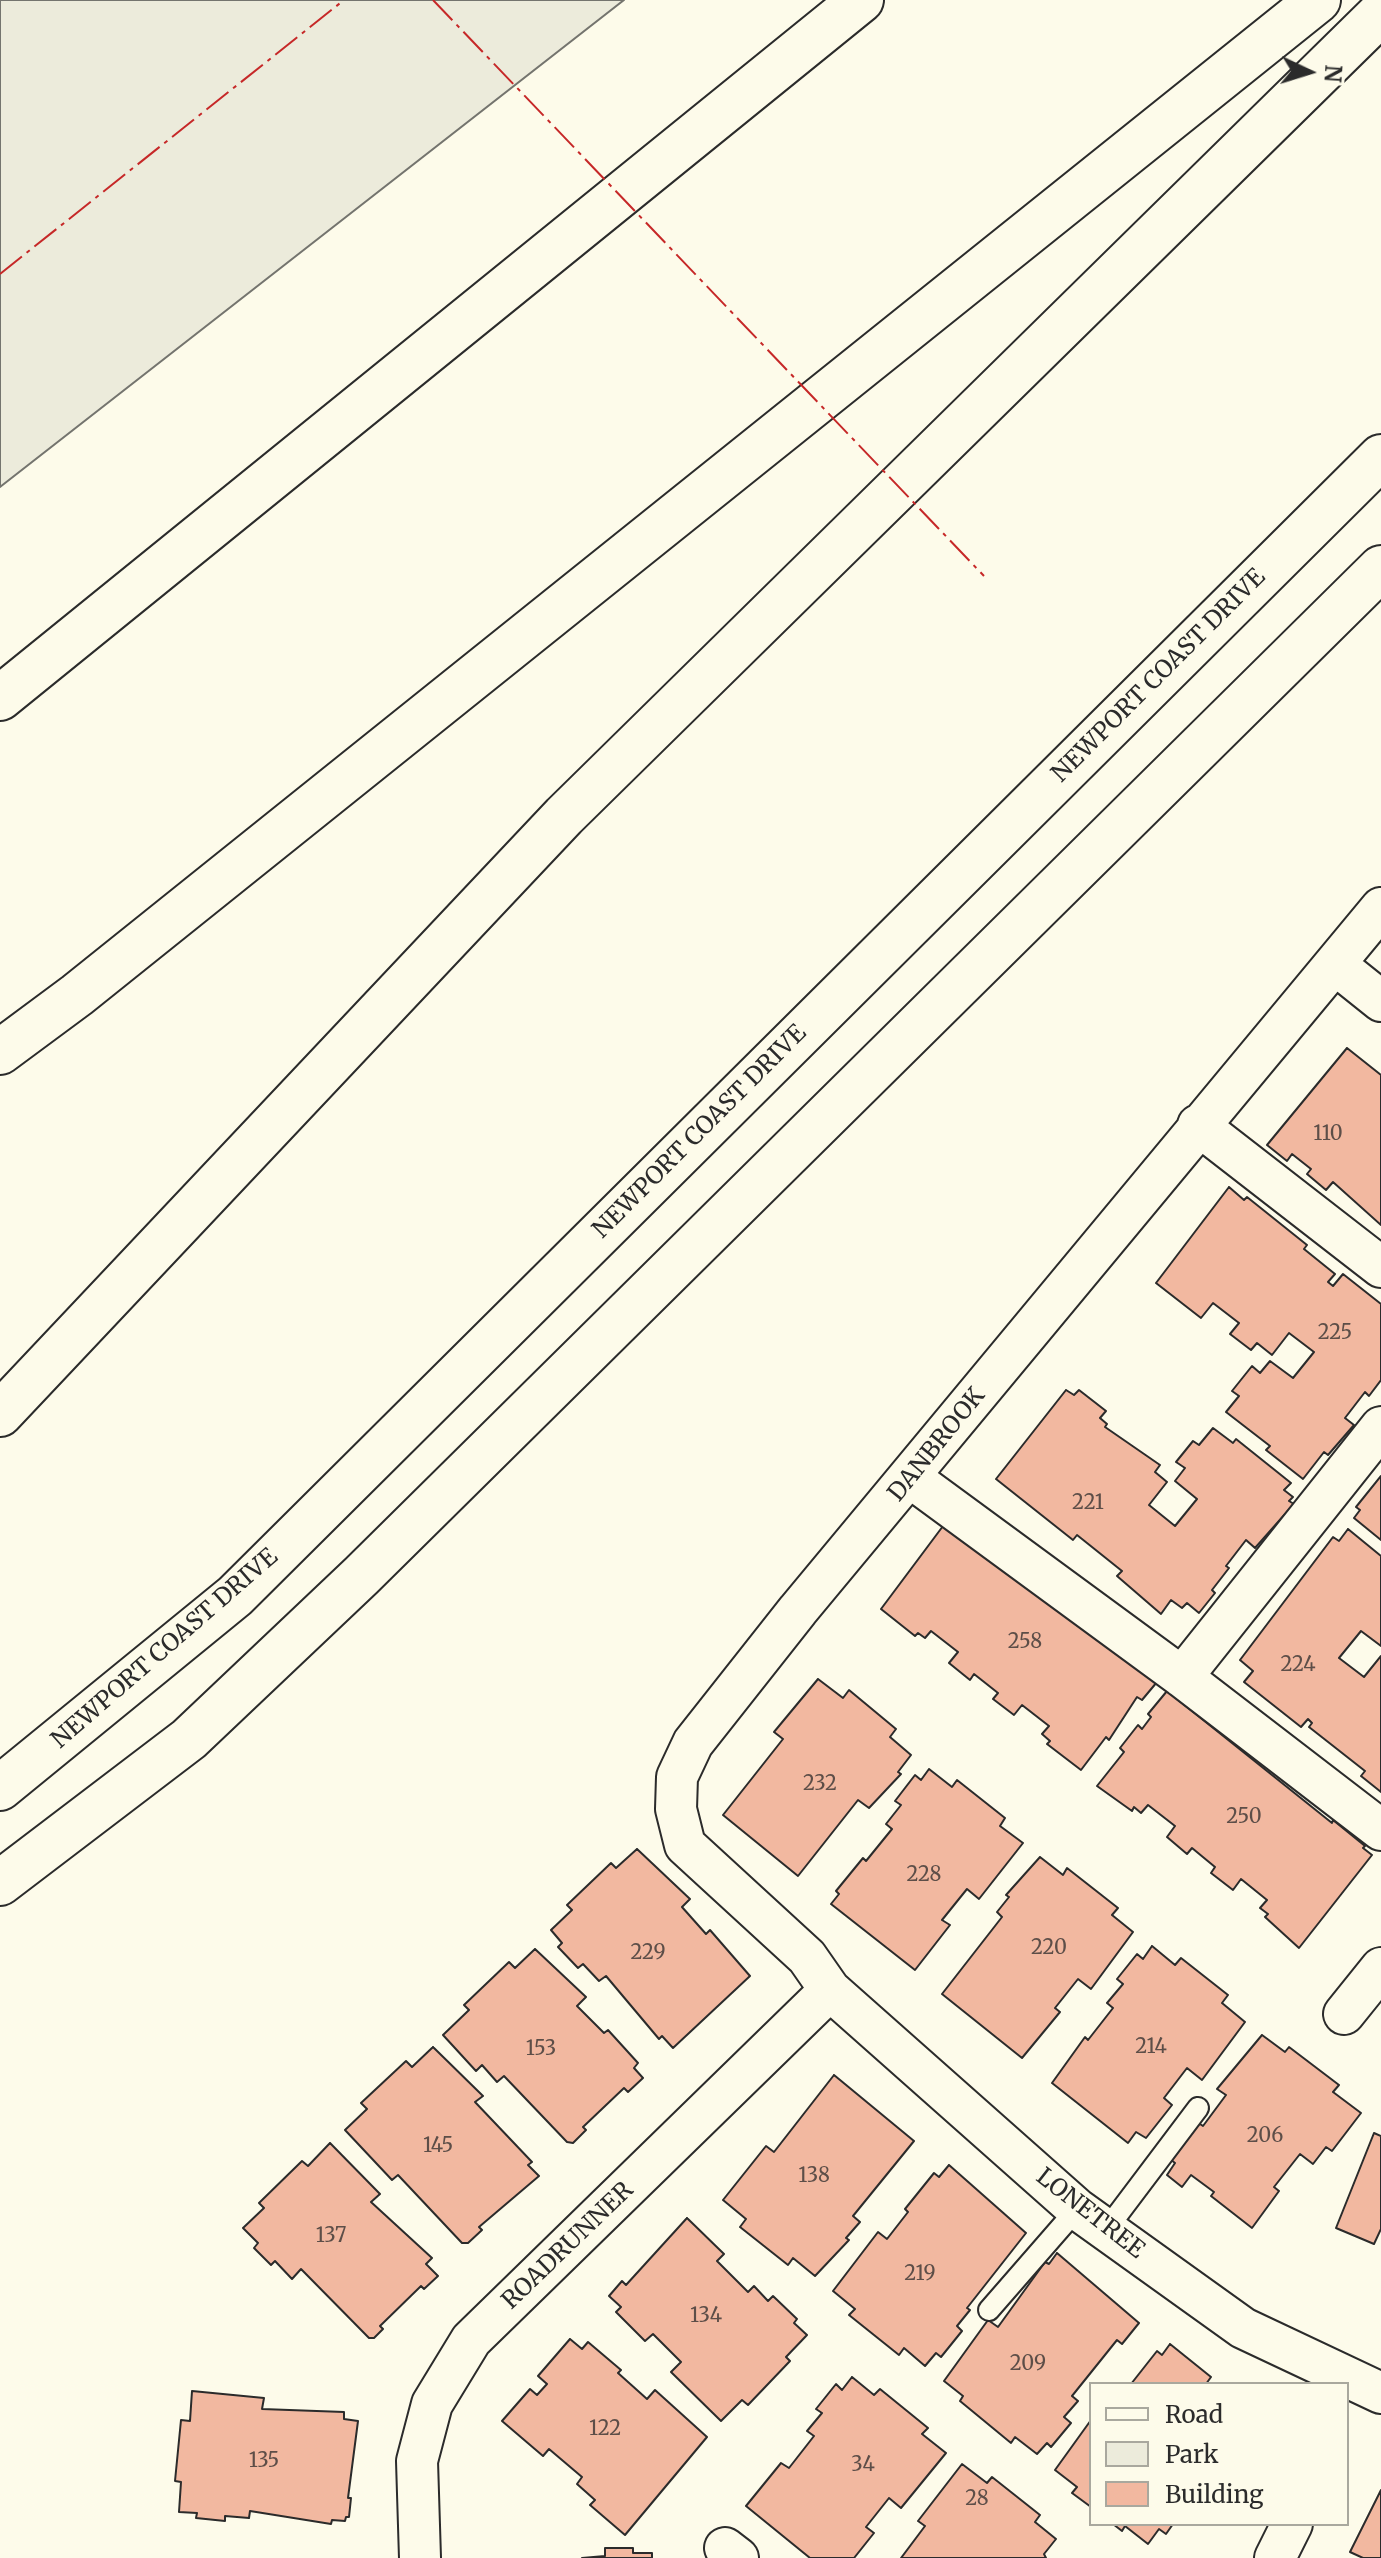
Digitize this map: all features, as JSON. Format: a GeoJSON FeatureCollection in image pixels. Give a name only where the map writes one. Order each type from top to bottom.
{"type":"FeatureCollection","features":[{"type":"Feature","properties":{"kind":"main road"},"geometry":{"type":"LineString","coordinates":[[0,698],[861,0]]}},
{"type":"Feature","properties":{"kind":"main road"},"geometry":{"type":"LineString","coordinates":[[0,1052],[101,975],[1318,0]]}},
{"type":"Feature","properties":{"kind":"main road"},"geometry":{"type":"LineString","coordinates":[[0,1414],[557,823],[1381,13]]}},
{"type":"Feature","properties":{"kind":"main road","name":"NEWPORT COAST DRIVE"},"geometry":{"type":"LineString","coordinates":[[0,1788],[235,1596],[1381,457]]}},
{"type":"Feature","properties":{"kind":"main road"},"geometry":{"type":"LineString","coordinates":[[0,1883],[189,1739],[361,1576],[1381,568]]}},
{"type":"Feature","properties":{"kind":"street","name":"DANBROOK"},"geometry":{"type":"LineString","coordinates":[[830,1990],[807,1957],[685,1845],[676,1809],[677,1777],[693,1743],[798,1610],[911,1478],[1198,1125],[1381,908]]}},
{"type":"Feature","properties":{"kind":"street"},"geometry":{"type":"LineString","coordinates":[[1336,965],[1381,1001]]}},
{"type":"Feature","properties":{"kind":"street"},"geometry":{"type":"LineString","coordinates":[[1198,1125],[1381,1267]]}},
{"type":"Feature","properties":{"kind":"street"},"geometry":{"type":"LineString","coordinates":[[1182,1677],[1381,1427]]}},
{"type":"Feature","properties":{"kind":"street"},"geometry":{"type":"LineString","coordinates":[[911,1478],[1182,1677],[1381,1830]]}},
{"type":"Feature","properties":{"kind":"street"},"geometry":{"type":"LineString","coordinates":[[1344,2014],[1381,1968]]}},
{"type":"Feature","properties":{"kind":"street","name":"LONETREE"},"geometry":{"type":"LineString","coordinates":[[830,1990],[1091,2220],[1243,2328],[1338,2382]]}},
{"type":"Feature","properties":{"kind":"street","name":"ROADRUNNER"},"geometry":{"type":"LineString","coordinates":[[420,2558],[417,2461],[432,2404],[471,2340],[830,1990]]}},
{"type":"Feature","properties":{"kind":"street"},"geometry":{"type":"LineString","coordinates":[[1275,2558],[1291,2526]]}},
{"type":"Feature","properties":{"kind":"lane"},"geometry":{"type":"LineString","coordinates":[[989,2310],[1091,2220],[1198,2108]]}},
{"type":"Feature","properties":{"kind":"green space"},"geometry":{"type":"Polygon","coordinates":[[[0,0],[624,0],[0,487],[0,0]]]}},
{"type":"Feature","properties":{"kind":"building"},"geometry":{"type":"Polygon","coordinates":[[[1347,1048],[1381,1075],[1381,1225],[1333,1182],[1326,1190],[1307,1174],[1311,1169],[1292,1154],[1287,1161],[1267,1145],[1347,1048]]]}},
{"type":"Feature","properties":{"kind":"building"},"geometry":{"type":"Polygon","coordinates":[[[1229,1187],[1244,1200],[1247,1197],[1307,1245],[1304,1249],[1335,1274],[1328,1282],[1333,1286],[1343,1274],[1381,1304],[1381,1380],[1369,1396],[1365,1392],[1345,1418],[1354,1425],[1328,1455],[1324,1452],[1303,1479],[1266,1450],[1270,1446],[1226,1412],[1239,1396],[1232,1391],[1252,1366],[1260,1373],[1270,1361],[1293,1378],[1314,1352],[1289,1333],[1272,1355],[1257,1343],[1251,1350],[1230,1334],[1239,1323],[1213,1303],[1201,1318],[1156,1283],[1229,1187]]]}},
{"type":"Feature","properties":{"kind":"building"},"geometry":{"type":"Polygon","coordinates":[[[1066,1390],[1074,1395],[1079,1390],[1106,1411],[1100,1418],[1107,1424],[1105,1427],[1160,1465],[1155,1472],[1167,1482],[1149,1505],[1175,1526],[1197,1499],[1175,1481],[1185,1468],[1176,1462],[1193,1441],[1199,1445],[1213,1428],[1233,1443],[1236,1439],[1291,1483],[1284,1490],[1293,1497],[1289,1501],[1294,1504],[1255,1548],[1246,1540],[1226,1566],[1229,1568],[1212,1590],[1215,1593],[1199,1613],[1187,1603],[1182,1608],[1171,1600],[1161,1614],[1117,1576],[1122,1571],[1077,1535],[1073,1540],[996,1479],[1066,1390]]]}},
{"type":"Feature","properties":{"kind":"building"},"geometry":{"type":"Polygon","coordinates":[[[1381,1476],[1381,1540],[1354,1518],[1360,1510],[1356,1507],[1381,1476]]]}},
{"type":"Feature","properties":{"kind":"building"},"geometry":{"type":"Polygon","coordinates":[[[949,1518],[1157,1682],[1142,1700],[1137,1697],[1109,1740],[1106,1737],[1081,1770],[1047,1744],[1050,1741],[1042,1734],[1049,1726],[1022,1705],[1014,1715],[993,1699],[998,1693],[974,1674],[970,1680],[949,1663],[958,1652],[931,1631],[925,1638],[918,1633],[915,1636],[881,1609],[949,1518]]]}},
{"type":"Feature","properties":{"kind":"building"},"geometry":{"type":"Polygon","coordinates":[[[1348,1529],[1381,1556],[1381,1646],[1361,1631],[1339,1658],[1364,1677],[1381,1656],[1381,1792],[1361,1776],[1365,1771],[1309,1727],[1312,1723],[1308,1719],[1301,1727],[1244,1682],[1253,1671],[1240,1660],[1333,1537],[1339,1541],[1348,1529]]]}},
{"type":"Feature","properties":{"kind":"building"},"geometry":{"type":"Polygon","coordinates":[[[818,1679],[843,1698],[849,1690],[896,1729],[890,1737],[911,1755],[898,1772],[901,1774],[869,1808],[858,1800],[798,1876],[723,1815],[783,1739],[774,1732],[818,1679]]]}},
{"type":"Feature","properties":{"kind":"building"},"geometry":{"type":"Polygon","coordinates":[[[1167,1691],[1332,1823],[1333,1820],[1372,1855],[1299,1948],[1265,1917],[1268,1914],[1260,1908],[1267,1900],[1241,1879],[1233,1890],[1211,1873],[1215,1867],[1192,1848],[1187,1854],[1167,1837],[1175,1826],[1148,1805],[1141,1813],[1134,1807],[1132,1811],[1097,1786],[1124,1752],[1120,1748],[1138,1725],[1142,1729],[1151,1717],[1148,1714],[1167,1691]]]}},
{"type":"Feature","properties":{"kind":"building"},"geometry":{"type":"Polygon","coordinates":[[[929,1769],[952,1787],[957,1780],[1005,1818],[1000,1826],[1023,1843],[979,1899],[967,1889],[942,1920],[950,1925],[915,1970],[831,1904],[839,1894],[836,1891],[892,1829],[886,1824],[901,1805],[895,1801],[915,1775],[921,1780],[929,1769]]]}},
{"type":"Feature","properties":{"kind":"building"},"geometry":{"type":"Polygon","coordinates":[[[637,1849],[690,1899],[682,1907],[706,1934],[710,1930],[750,1976],[673,2048],[662,2036],[659,2039],[606,1976],[599,1981],[583,1964],[578,1968],[558,1947],[562,1943],[551,1930],[572,1910],[567,1905],[611,1863],[616,1868],[637,1849]]]}},
{"type":"Feature","properties":{"kind":"building"},"geometry":{"type":"Polygon","coordinates":[[[1040,1857],[1063,1875],[1067,1868],[1118,1908],[1112,1915],[1133,1932],[1091,1989],[1078,1979],[1055,2008],[1060,2012],[1022,2058],[942,1994],[1002,1917],[997,1912],[1009,1897],[1006,1895],[1040,1857]]]}},
{"type":"Feature","properties":{"kind":"building"},"geometry":{"type":"Polygon","coordinates":[[[1152,1946],[1175,1965],[1181,1958],[1228,1995],[1222,2003],[1245,2022],[1202,2080],[1187,2068],[1164,2098],[1172,2105],[1146,2138],[1136,2132],[1128,2143],[1052,2083],[1085,2037],[1088,2040],[1113,2008],[1107,2003],[1123,1984],[1117,1979],[1137,1954],[1143,1959],[1152,1946]]]}},
{"type":"Feature","properties":{"kind":"building"},"geometry":{"type":"Polygon","coordinates":[[[535,1949],[586,1997],[577,2006],[604,2033],[608,2030],[638,2063],[634,2068],[643,2078],[628,2092],[624,2088],[583,2127],[586,2130],[573,2143],[567,2142],[504,2076],[497,2082],[482,2065],[476,2071],[443,2035],[469,2010],[464,2005],[509,1962],[515,1968],[535,1949]]]}},
{"type":"Feature","properties":{"kind":"building"},"geometry":{"type":"Polygon","coordinates":[[[1262,2035],[1285,2052],[1289,2047],[1339,2085],[1333,2092],[1361,2113],[1332,2151],[1326,2147],[1313,2164],[1300,2154],[1274,2187],[1279,2191],[1252,2228],[1211,2196],[1214,2192],[1191,2175],[1182,2187],[1167,2175],[1175,2163],[1170,2159],[1197,2122],[1203,2126],[1226,2095],[1217,2089],[1262,2035]]]}},
{"type":"Feature","properties":{"kind":"building"},"geometry":{"type":"Polygon","coordinates":[[[433,2047],[483,2096],[475,2102],[532,2162],[528,2165],[539,2176],[479,2227],[482,2230],[468,2243],[462,2243],[398,2175],[392,2180],[345,2130],[367,2109],[361,2103],[406,2061],[412,2067],[433,2047]]]}},
{"type":"Feature","properties":{"kind":"building"},"geometry":{"type":"Polygon","coordinates":[[[834,2075],[914,2141],[853,2216],[860,2222],[846,2238],[849,2240],[815,2276],[793,2258],[788,2265],[740,2227],[746,2219],[723,2200],[766,2146],[774,2152],[834,2075]]]}},
{"type":"Feature","properties":{"kind":"building"},"geometry":{"type":"Polygon","coordinates":[[[1374,2133],[1381,2136],[1381,2229],[1374,2244],[1336,2228],[1374,2133]]]}},
{"type":"Feature","properties":{"kind":"building"},"geometry":{"type":"Polygon","coordinates":[[[330,2143],[380,2194],[371,2202],[432,2258],[426,2264],[438,2276],[424,2289],[421,2286],[380,2326],[383,2329],[374,2338],[369,2338],[301,2269],[292,2279],[275,2261],[271,2265],[254,2248],[258,2243],[243,2228],[264,2208],[259,2203],[302,2161],[308,2166],[330,2143]]]}},
{"type":"Feature","properties":{"kind":"building"},"geometry":{"type":"Polygon","coordinates":[[[949,2165],[1026,2233],[967,2308],[970,2310],[957,2326],[962,2331],[941,2357],[936,2353],[925,2366],[904,2348],[899,2355],[849,2315],[855,2309],[833,2291],[878,2232],[887,2239],[908,2212],[905,2209],[934,2173],[939,2177],[949,2165]]]}},
{"type":"Feature","properties":{"kind":"building"},"geometry":{"type":"Polygon","coordinates":[[[687,2218],[724,2254],[717,2261],[748,2292],[754,2286],[768,2301],[773,2296],[797,2319],[794,2323],[807,2335],[786,2357],[790,2361],[748,2405],[742,2400],[721,2421],[671,2372],[681,2362],[653,2334],[645,2341],[616,2312],[621,2307],[609,2296],[622,2281],[626,2285],[687,2218]]]}},
{"type":"Feature","properties":{"kind":"building"},"geometry":{"type":"Polygon","coordinates":[[[1057,2253],[1139,2323],[1122,2344],[1117,2340],[1072,2396],[1078,2401],[1064,2417],[1071,2423],[1051,2447],[1047,2443],[1037,2454],[1015,2437],[1011,2443],[960,2401],[963,2396],[944,2381],[988,2320],[998,2327],[1045,2262],[1049,2264],[1057,2253]]]}},
{"type":"Feature","properties":{"kind":"building"},"geometry":{"type":"Polygon","coordinates":[[[570,2339],[582,2349],[588,2342],[621,2370],[618,2373],[647,2399],[655,2390],[707,2437],[625,2535],[590,2505],[595,2500],[577,2484],[582,2477],[549,2449],[543,2456],[502,2421],[530,2389],[537,2395],[547,2384],[538,2376],[570,2339]]]}},
{"type":"Feature","properties":{"kind":"building"},"geometry":{"type":"Polygon","coordinates":[[[1170,2344],[1211,2377],[1207,2382],[1133,2382],[1157,2351],[1162,2355],[1170,2344]]]}},
{"type":"Feature","properties":{"kind":"building"},"geometry":{"type":"Polygon","coordinates":[[[852,2377],[874,2395],[880,2389],[928,2428],[922,2434],[946,2453],[901,2508],[889,2498],[866,2527],[874,2533],[854,2558],[810,2558],[746,2506],[781,2463],[789,2468],[814,2436],[807,2431],[822,2413],[816,2409],[836,2384],[842,2390],[852,2377]]]}},
{"type":"Feature","properties":{"kind":"building"},"geometry":{"type":"Polygon","coordinates":[[[192,2391],[264,2398],[262,2409],[344,2412],[344,2419],[358,2421],[348,2498],[351,2498],[349,2517],[345,2521],[332,2520],[331,2524],[250,2511],[249,2518],[225,2516],[225,2521],[196,2518],[197,2513],[179,2512],[181,2482],[175,2481],[181,2420],[190,2421],[192,2391]]]}},
{"type":"Feature","properties":{"kind":"building"},"geometry":{"type":"Polygon","coordinates":[[[1089,2423],[1089,2506],[1072,2493],[1077,2487],[1055,2470],[1089,2423]]]}},
{"type":"Feature","properties":{"kind":"building"},"geometry":{"type":"Polygon","coordinates":[[[962,2464],[987,2483],[992,2477],[1040,2515],[1035,2522],[1056,2539],[1044,2554],[1046,2558],[901,2558],[925,2526],[918,2521],[962,2464]]]}},
{"type":"Feature","properties":{"kind":"building"},"geometry":{"type":"Polygon","coordinates":[[[1381,2490],[1381,2558],[1363,2558],[1350,2552],[1381,2490]]]}},
{"type":"Feature","properties":{"kind":"building"},"geometry":{"type":"Polygon","coordinates":[[[1125,2526],[1172,2526],[1166,2534],[1159,2529],[1148,2544],[1125,2526]]]}},
{"type":"Feature","properties":{"kind":"building"},"geometry":{"type":"Polygon","coordinates":[[[605,2548],[633,2548],[633,2553],[652,2553],[652,2558],[582,2558],[605,2556],[605,2548]]]}},
{"type":"Feature","properties":{"kind":"power"},"geometry":{"type":"LineString","coordinates":[[0,274],[344,0]]}},
{"type":"Feature","properties":{"kind":"power"},"geometry":{"type":"LineString","coordinates":[[433,0],[984,576]]}}]}
